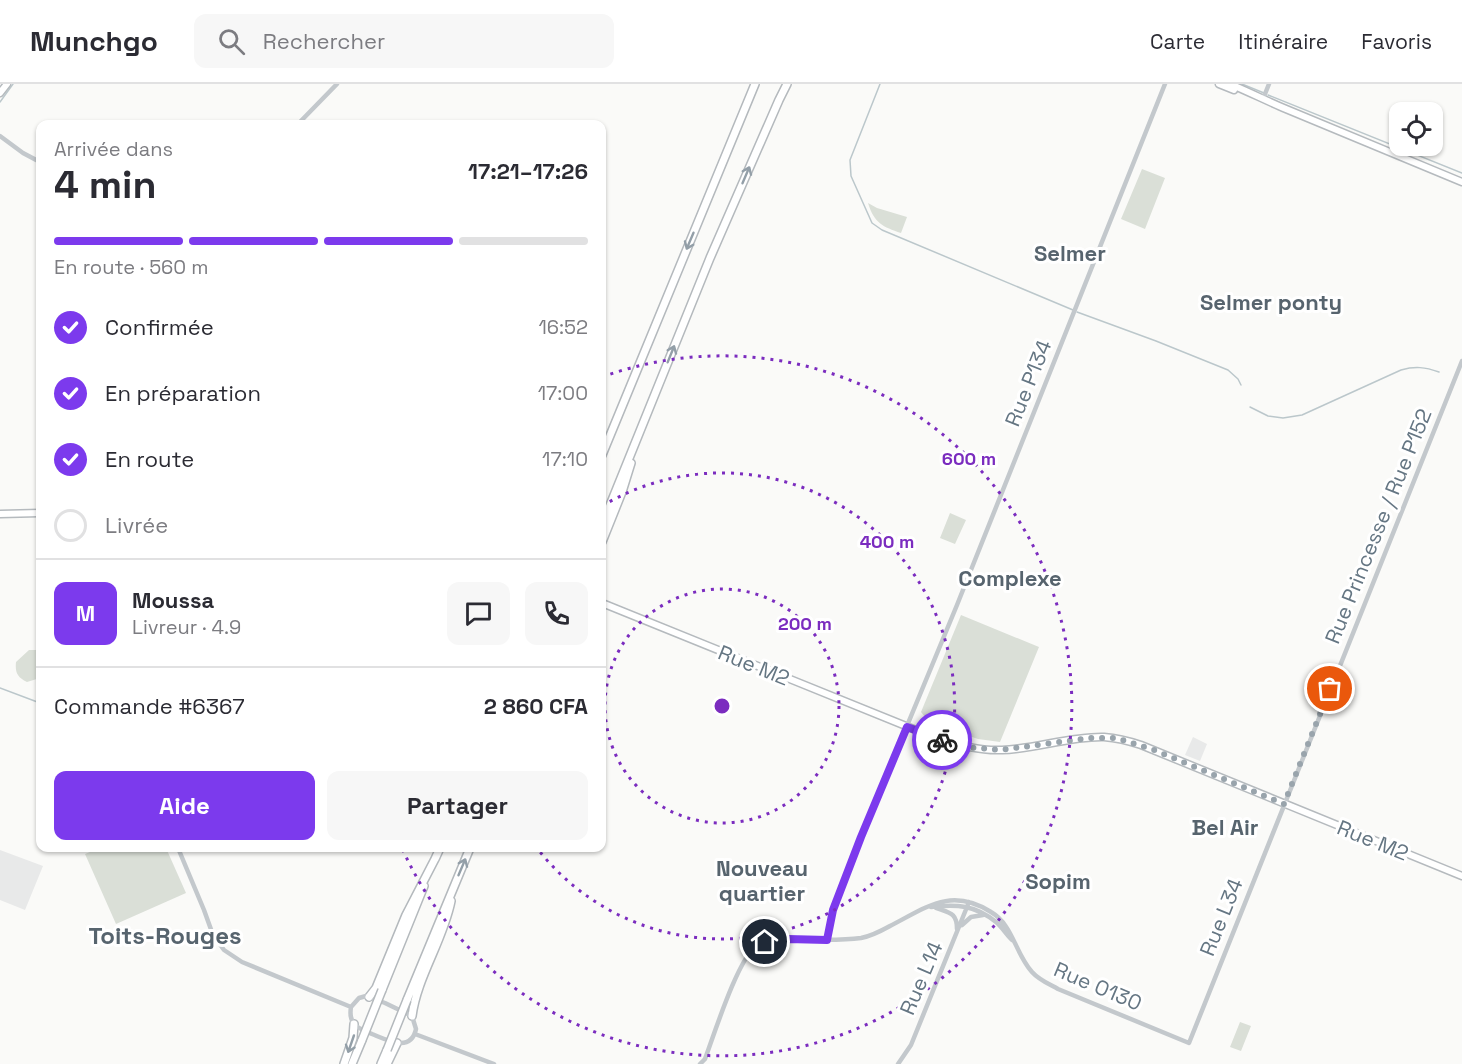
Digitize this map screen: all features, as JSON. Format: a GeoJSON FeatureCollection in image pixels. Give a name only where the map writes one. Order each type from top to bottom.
{"type":"FeatureCollection","features":[{"type":"Feature","properties":{"kind":"highway"},"geometry":{"type":"LineString","coordinates":[[606,444],[755,84]]}},
{"type":"Feature","properties":{"kind":"highway"},"geometry":{"type":"LineString","coordinates":[[606,515],[710,258],[788,84]]}},
{"type":"Feature","properties":{"kind":"highway"},"geometry":{"type":"LineString","coordinates":[[606,436],[625,396]]}},
{"type":"Feature","properties":{"kind":"highway"},"geometry":{"type":"LineString","coordinates":[[606,532],[622,492],[649,409]]}},
{"type":"Feature","properties":{"kind":"highway"},"geometry":{"type":"LineString","coordinates":[[352,1064],[438,852]]}},
{"type":"Feature","properties":{"kind":"highway"},"geometry":{"type":"LineString","coordinates":[[381,1064],[468,852]]}},
{"type":"Feature","properties":{"kind":"highway"},"geometry":{"type":"LineString","coordinates":[[369,997],[376,988],[406,915],[436,857]]}},
{"type":"Feature","properties":{"kind":"highway"},"geometry":{"type":"LineString","coordinates":[[412,1016],[414,1001],[448,917],[454,887]]}},
{"type":"Feature","properties":{"kind":"highway"},"geometry":{"type":"LineString","coordinates":[[344,1064],[353,1038],[354,1024]]}},
{"type":"Feature","properties":{"kind":"highway"},"geometry":{"type":"LineString","coordinates":[[387,1064],[397,1043]]}},
{"type":"Feature","properties":{"kind":"main road"},"geometry":{"type":"LineString","coordinates":[[0,93],[7,84]]}},
{"type":"Feature","properties":{"kind":"main road"},"geometry":{"type":"LineString","coordinates":[[1219,84],[1263,99],[1462,182]]}},
{"type":"Feature","properties":{"kind":"main road"},"geometry":{"type":"LineString","coordinates":[[1230,84],[1263,99]]}},
{"type":"Feature","properties":{"kind":"main road"},"geometry":{"type":"LineString","coordinates":[[0,514],[36,513]]}},
{"type":"Feature","properties":{"kind":"main road","name":"Rue M2"},"geometry":{"type":"LineString","coordinates":[[606,605],[938,739],[966,747],[1012,750],[1090,738],[1116,738],[1154,750],[1462,876]]}},
{"type":"Feature","properties":{"kind":"street"},"geometry":{"type":"LineString","coordinates":[[302,120],[337,84]]}},
{"type":"Feature","properties":{"kind":"street","name":"Rue P134"},"geometry":{"type":"LineString","coordinates":[[827,940],[833,910],[861,837],[1166,84]]}},
{"type":"Feature","properties":{"kind":"street"},"geometry":{"type":"LineString","coordinates":[[1263,99],[1269,84]]}},
{"type":"Feature","properties":{"kind":"street"},"geometry":{"type":"LineString","coordinates":[[0,134],[23,153],[36,160]]}},
{"type":"Feature","properties":{"kind":"street","name":"Rue Princesse / Rue P152"},"geometry":{"type":"LineString","coordinates":[[1284,804],[1462,361]]}},
{"type":"Feature","properties":{"kind":"street","name":"Rue L34"},"geometry":{"type":"LineString","coordinates":[[1189,1043],[1284,804]]}},
{"type":"Feature","properties":{"kind":"street"},"geometry":{"type":"LineString","coordinates":[[180,852],[213,935],[224,950],[242,962],[351,1007]]}},
{"type":"Feature","properties":{"kind":"street","name":"Rue O130"},"geometry":{"type":"LineString","coordinates":[[700,1064],[705,1059],[734,983],[750,952],[756,946],[774,940],[845,940],[872,935],[926,908],[948,900],[961,900],[994,921],[1012,940],[1029,968],[1039,979],[1189,1043]]}},
{"type":"Feature","properties":{"kind":"street","name":"Rue O130"},"geometry":{"type":"LineString","coordinates":[[926,908],[968,904],[990,911],[1004,922],[1011,933],[1012,940]]}},
{"type":"Feature","properties":{"kind":"street","name":"Rue L14"},"geometry":{"type":"LineString","coordinates":[[898,1064],[911,1045],[968,904]]}},
{"type":"Feature","properties":{"kind":"street"},"geometry":{"type":"LineString","coordinates":[[933,907],[947,911],[954,917],[957,924],[955,938]]}},
{"type":"Feature","properties":{"kind":"street"},"geometry":{"type":"LineString","coordinates":[[959,929],[970,917],[985,915]]}},
{"type":"Feature","properties":{"kind":"street"},"geometry":{"type":"LineString","coordinates":[[369,997],[412,1016],[416,1025],[415,1034],[409,1041],[397,1043],[354,1024],[351,1018],[351,1007],[359,998],[369,997]]}},
{"type":"Feature","properties":{"kind":"street"},"geometry":{"type":"LineString","coordinates":[[415,1034],[495,1064]]}},
{"type":"Feature","properties":{"kind":"shaded area"},"geometry":{"type":"Polygon","coordinates":[[[1142,169],[1165,178],[1145,229],[1121,219],[1142,169]]]}},
{"type":"Feature","properties":{"kind":"shaded area"},"geometry":{"type":"Polygon","coordinates":[[[868,203],[907,217],[901,233],[889,229],[876,220],[868,203]]]}},
{"type":"Feature","properties":{"kind":"shaded area"},"geometry":{"type":"Polygon","coordinates":[[[950,513],[966,520],[955,544],[940,538],[950,513]]]}},
{"type":"Feature","properties":{"kind":"shaded area"},"geometry":{"type":"Polygon","coordinates":[[[961,615],[1039,647],[1000,742],[978,739],[930,723],[921,712],[961,615]]]}},
{"type":"Feature","properties":{"kind":"shaded area"},"geometry":{"type":"Polygon","coordinates":[[[29,650],[36,650],[36,679],[27,682],[21,678],[16,671],[16,662],[29,650]]]}},
{"type":"Feature","properties":{"kind":"shaded area"},"geometry":{"type":"Polygon","coordinates":[[[1193,737],[1207,744],[1200,761],[1185,755],[1193,737]]]}},
{"type":"Feature","properties":{"kind":"shaded area"},"geometry":{"type":"Polygon","coordinates":[[[0,850],[43,866],[25,910],[0,900],[0,850]]]}},
{"type":"Feature","properties":{"kind":"shaded area"},"geometry":{"type":"Polygon","coordinates":[[[90,852],[168,852],[186,893],[116,924],[85,854],[90,852]]]}},
{"type":"Feature","properties":{"kind":"shaded area"},"geometry":{"type":"Polygon","coordinates":[[[1240,1022],[1251,1026],[1241,1051],[1230,1047],[1240,1022]]]}},
{"type":"Feature","properties":{"kind":"waterway"},"geometry":{"type":"LineString","coordinates":[[0,102],[13,84]]}},
{"type":"Feature","properties":{"kind":"waterway"},"geometry":{"type":"LineString","coordinates":[[880,84],[850,160],[851,176],[872,223],[882,230],[1073,310]]}},
{"type":"Feature","properties":{"kind":"waterway"},"geometry":{"type":"LineString","coordinates":[[1242,84],[1264,93]]}},
{"type":"Feature","properties":{"kind":"waterway"},"geometry":{"type":"LineString","coordinates":[[1268,95],[1462,173]]}},
{"type":"Feature","properties":{"kind":"waterway"},"geometry":{"type":"LineString","coordinates":[[1077,312],[1228,370],[1241,385]]}},
{"type":"Feature","properties":{"kind":"waterway"},"geometry":{"type":"LineString","coordinates":[[1250,407],[1268,416],[1283,418],[1302,415],[1401,370],[1420,368],[1439,372]]}},
{"type":"Feature","properties":{"kind":"waterway"},"geometry":{"type":"LineString","coordinates":[[0,688],[36,702]]}},
{"type":"Feature","properties":{"kind":"way so far"},"geometry":{"type":"LineString","coordinates":[[942,740],[966,747],[1012,750],[1090,738],[1116,738],[1154,750],[1284,804],[1330,689]]}},
{"type":"Feature","properties":{"kind":"district","name":"Selmer"},"geometry":{"type":"Point","coordinates":[1070,253]}},
{"type":"Feature","properties":{"kind":"district","name":"Selmer ponty"},"geometry":{"type":"Point","coordinates":[1271,302]}},
{"type":"Feature","properties":{"kind":"district","name":"Complexe"},"geometry":{"type":"Point","coordinates":[1010,578]}},
{"type":"Feature","properties":{"kind":"district","name":"Bel Air"},"geometry":{"type":"Point","coordinates":[1225,827]}},
{"type":"Feature","properties":{"kind":"district","name":"Nouveau quartier"},"geometry":{"type":"Point","coordinates":[762,880]}},
{"type":"Feature","properties":{"kind":"district","name":"Sopim"},"geometry":{"type":"Point","coordinates":[1058,881]}},
{"type":"Feature","properties":{"kind":"district","name":"Toits-Rouges"},"geometry":{"type":"Point","coordinates":[165,935]}},
{"type":"Feature","properties":{"kind":"route"},"geometry":{"type":"LineString","coordinates":[[765,942],[788,939],[827,940],[833,910],[907,727],[942,740]]}}]}
